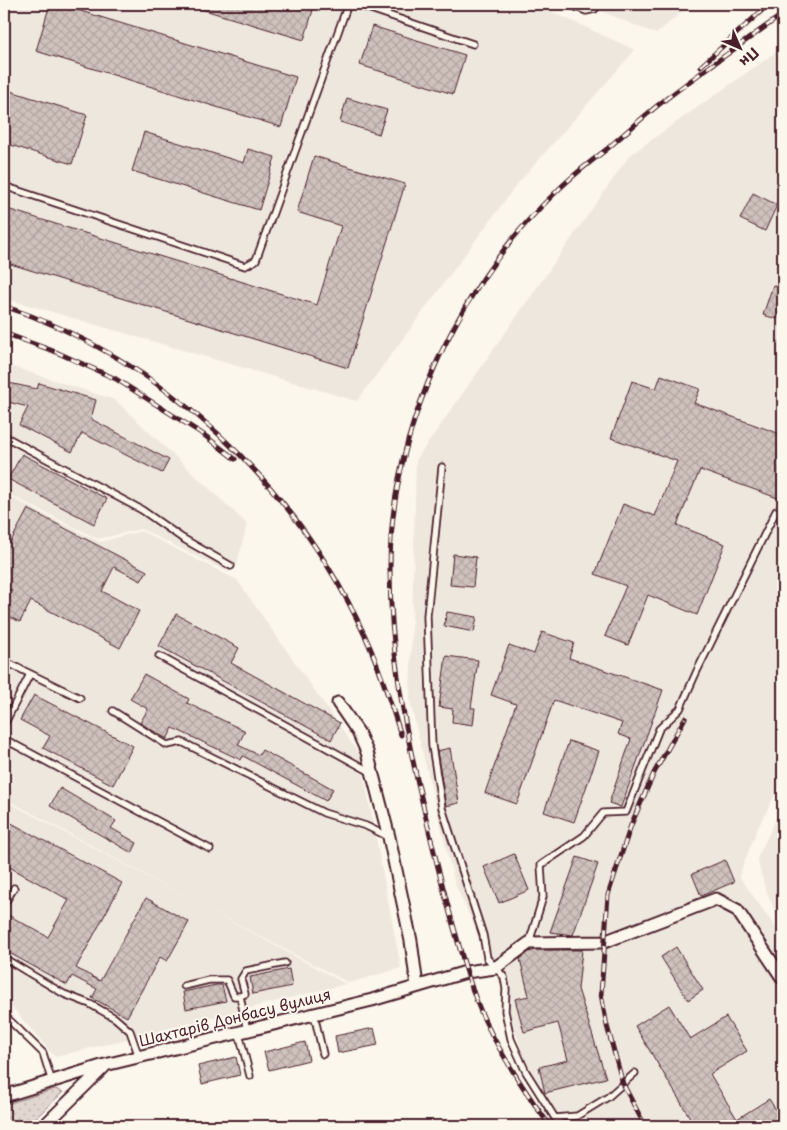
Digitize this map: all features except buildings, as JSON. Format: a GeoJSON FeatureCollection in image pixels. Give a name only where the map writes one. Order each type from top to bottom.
{"type":"FeatureCollection","features":[{"type":"Feature","properties":{"kind":"street"},"geometry":{"type":"LineString","coordinates":[[338,703],[358,732],[367,752],[373,773],[411,941],[417,986]]}},
{"type":"Feature","properties":{"kind":"street"},"geometry":{"type":"LineString","coordinates":[[495,968],[529,943],[604,942],[716,899],[737,910],[783,979]]}},
{"type":"Feature","properties":{"kind":"street","name":"Шахтарів Донбасу вулиця"},"geometry":{"type":"LineString","coordinates":[[4,1096],[139,1057],[372,1000],[466,972],[495,968]]}},
{"type":"Feature","properties":{"kind":"street","name":"Шахтарів Донбасу вулиця"},"geometry":{"type":"LineString","coordinates":[[44,1126],[105,1066]]}},
{"type":"Feature","properties":{"kind":"lane"},"geometry":{"type":"LineString","coordinates":[[4,186],[245,266],[256,260],[348,4]]}},
{"type":"Feature","properties":{"kind":"lane"},"geometry":{"type":"LineString","coordinates":[[356,4],[473,44]]}},
{"type":"Feature","properties":{"kind":"lane"},"geometry":{"type":"LineString","coordinates":[[568,4],[586,11],[596,9]]}},
{"type":"Feature","properties":{"kind":"lane"},"geometry":{"type":"LineString","coordinates":[[4,436],[142,510],[182,538],[231,566]]}},
{"type":"Feature","properties":{"kind":"lane"},"geometry":{"type":"LineString","coordinates":[[442,467],[427,616],[432,746],[442,808],[483,935],[487,958],[504,977],[506,989],[505,1011],[511,1039],[526,1072],[562,1126]]}},
{"type":"Feature","properties":{"kind":"lane"},"geometry":{"type":"LineString","coordinates":[[529,943],[543,897],[541,865],[584,836],[604,813],[626,812],[659,729],[680,709],[776,511]]}},
{"type":"Feature","properties":{"kind":"lane"},"geometry":{"type":"LineString","coordinates":[[159,656],[373,773]]}},
{"type":"Feature","properties":{"kind":"lane"},"geometry":{"type":"LineString","coordinates":[[4,661],[80,698]]}},
{"type":"Feature","properties":{"kind":"lane"},"geometry":{"type":"LineString","coordinates":[[4,724],[30,674]]}},
{"type":"Feature","properties":{"kind":"lane"},"geometry":{"type":"LineString","coordinates":[[113,711],[167,745],[182,742],[324,813],[366,826],[389,837]]}},
{"type":"Feature","properties":{"kind":"lane"},"geometry":{"type":"LineString","coordinates":[[4,734],[6,740],[210,849]]}},
{"type":"Feature","properties":{"kind":"lane"},"geometry":{"type":"LineString","coordinates":[[4,904],[14,888]]}},
{"type":"Feature","properties":{"kind":"lane"},"geometry":{"type":"LineString","coordinates":[[4,958],[64,994],[90,1004],[115,1018],[130,1031],[139,1057]]}},
{"type":"Feature","properties":{"kind":"lane"},"geometry":{"type":"LineString","coordinates":[[184,986],[209,980],[227,980],[234,996],[240,996],[246,994],[241,978],[246,971],[284,963]]}},
{"type":"Feature","properties":{"kind":"lane"},"geometry":{"type":"LineString","coordinates":[[240,996],[250,1076]]}},
{"type":"Feature","properties":{"kind":"lane"},"geometry":{"type":"LineString","coordinates":[[314,1014],[323,1054]]}},
{"type":"Feature","properties":{"kind":"lane"},"geometry":{"type":"LineString","coordinates":[[4,1015],[43,1053],[52,1082]]}},
{"type":"Feature","properties":{"kind":"lane"},"geometry":{"type":"LineString","coordinates":[[555,1118],[577,1116],[608,1097],[635,1073]]}},
{"type":"Feature","properties":{"kind":"shaded area"},"geometry":{"type":"Polygon","coordinates":[[[4,4],[535,4],[635,50],[514,188],[357,401],[4,298],[4,4]]]}},
{"type":"Feature","properties":{"kind":"shaded area"},"geometry":{"type":"Polygon","coordinates":[[[584,4],[691,4],[656,34],[584,4]]]}},
{"type":"Feature","properties":{"kind":"shaded area"},"geometry":{"type":"Polygon","coordinates":[[[783,47],[783,780],[757,829],[739,876],[780,934],[783,942],[783,1126],[567,1126],[553,1111],[525,1060],[497,975],[455,884],[410,702],[416,460],[630,155],[783,47]]]}},
{"type":"Feature","properties":{"kind":"shaded area"},"geometry":{"type":"Polygon","coordinates":[[[4,364],[115,400],[247,524],[237,565],[228,572],[141,529],[98,539],[4,492],[4,364]]]}},
{"type":"Feature","properties":{"kind":"shaded area"},"geometry":{"type":"Polygon","coordinates":[[[4,494],[100,542],[141,531],[237,580],[360,755],[401,968],[349,983],[210,910],[346,984],[55,1057],[4,998],[4,800],[197,903],[4,798],[13,784],[4,779],[4,494]]]}},
{"type":"Feature","properties":{"kind":"shaded area"},"geometry":{"type":"Polygon","coordinates":[[[783,805],[783,930],[765,888],[757,858],[783,805]]]}},
{"type":"Feature","properties":{"kind":"shaded area"},"geometry":{"type":"Polygon","coordinates":[[[55,1089],[63,1092],[27,1126],[4,1126],[4,1105],[55,1089]]]}},
{"type":"Feature","properties":{"kind":"railway"},"geometry":{"type":"LineString","coordinates":[[701,66],[769,4]]}},
{"type":"Feature","properties":{"kind":"railway"},"geometry":{"type":"LineString","coordinates":[[550,1126],[507,1062],[485,1021],[476,998],[445,896],[415,772],[399,686],[392,628],[390,569],[393,517],[402,465],[416,414],[436,364],[460,316],[489,271],[521,229],[569,180],[655,108],[783,14]]}},
{"type":"Feature","properties":{"kind":"railway"},"geometry":{"type":"LineString","coordinates":[[4,306],[62,329],[118,358],[170,393],[218,433],[262,478],[301,527],[336,580],[365,636],[401,735]]}},
{"type":"Feature","properties":{"kind":"railway"},"geometry":{"type":"LineString","coordinates":[[4,333],[56,352],[116,379],[204,435],[235,459]]}},
{"type":"Feature","properties":{"kind":"railway"},"geometry":{"type":"LineString","coordinates":[[645,1126],[623,1084],[607,1026],[601,994],[608,895],[631,825],[654,773],[685,718]]}}]}
